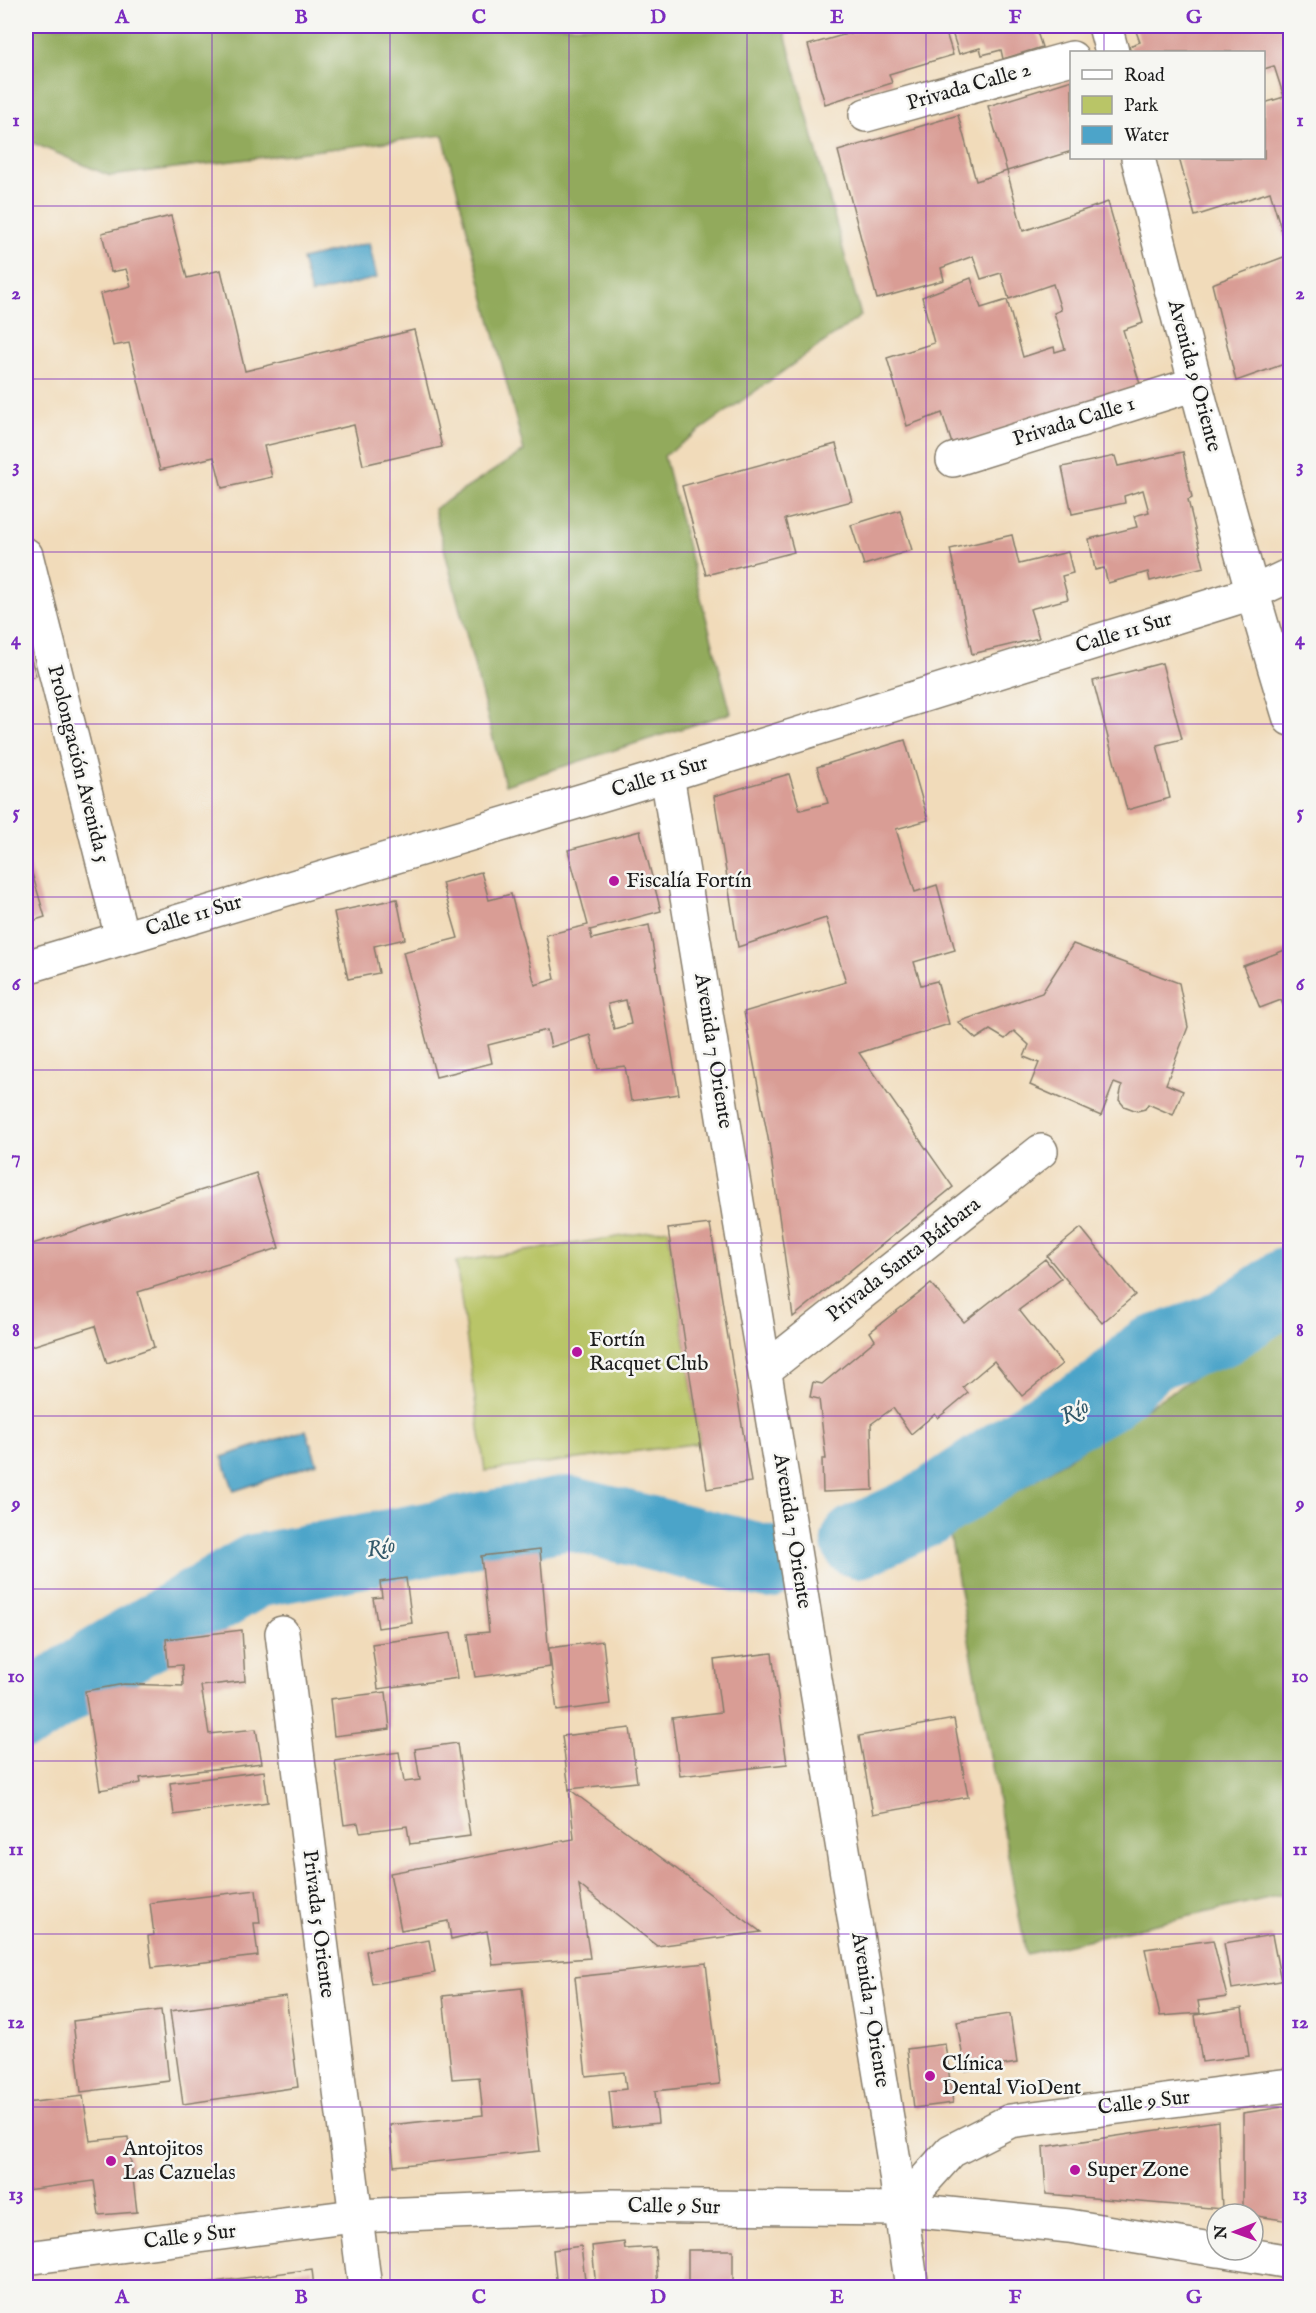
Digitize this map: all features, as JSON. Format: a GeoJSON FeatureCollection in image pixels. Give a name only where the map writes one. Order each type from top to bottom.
{"type":"FeatureCollection","features":[{"type":"Feature","properties":{"kind":"street","name":"Privada Calle 2"},"geometry":{"type":"LineString","coordinates":[[866,116],[1070,58]]}},
{"type":"Feature","properties":{"kind":"street","name":"Avenida 9 Oriente"},"geometry":{"type":"LineString","coordinates":[[1138,159],[1195,384],[1252,593],[1290,719]]}},
{"type":"Feature","properties":{"kind":"street","name":"Privada Calle 1"},"geometry":{"type":"LineString","coordinates":[[954,460],[1195,384]]}},
{"type":"Feature","properties":{"kind":"street","name":"Prolongación Avenida 5"},"geometry":{"type":"LineString","coordinates":[[26,555],[122,938]]}},
{"type":"Feature","properties":{"kind":"street","name":"Calle 11 Sur"},"geometry":{"type":"LineString","coordinates":[[26,967],[667,775],[1252,593],[1290,575]]}},
{"type":"Feature","properties":{"kind":"street","name":"Avenida 7 Oriente"},"geometry":{"type":"LineString","coordinates":[[667,775],[766,1369],[894,2161],[912,2288]]}},
{"type":"Feature","properties":{"kind":"street","name":"Privada Santa Bárbara"},"geometry":{"type":"LineString","coordinates":[[766,1369],[1041,1151]]}},
{"type":"Feature","properties":{"kind":"street","name":"Privada 5 Oriente"},"geometry":{"type":"LineString","coordinates":[[282,1634],[364,2288]]}},
{"type":"Feature","properties":{"kind":"street","name":"Calle 9 Sur"},"geometry":{"type":"LineString","coordinates":[[26,2258],[354,2216],[609,2206],[899,2209],[951,2151],[1010,2121],[1290,2085]]}},
{"type":"Feature","properties":{"kind":"street"},"geometry":{"type":"LineString","coordinates":[[899,2209],[1069,2226],[1205,2248]]}},
{"type":"Feature","properties":{"kind":"street"},"geometry":{"type":"LineString","coordinates":[[1265,2258],[1290,2262]]}},
{"type":"Feature","properties":{"kind":"green space"},"geometry":{"type":"Polygon","coordinates":[[[26,26],[783,26],[861,316],[664,456],[731,713],[505,785],[434,509],[524,451],[443,135],[110,176],[26,140],[26,26]]]}},
{"type":"Feature","properties":{"kind":"green space","name":"Fortín Racquet Club"},"geometry":{"type":"Polygon","coordinates":[[[668,1229],[700,1443],[485,1471],[456,1262],[668,1229]]]}},
{"type":"Feature","properties":{"kind":"green space"},"geometry":{"type":"Polygon","coordinates":[[[1290,1315],[1290,1893],[1026,1954],[950,1535],[1290,1315]]]}},
{"type":"Feature","properties":{"kind":"water"},"geometry":{"type":"Polygon","coordinates":[[[369,243],[377,278],[311,294],[302,259],[369,243]]]}},
{"type":"Feature","properties":{"kind":"water"},"geometry":{"type":"Polygon","coordinates":[[[306,1430],[317,1463],[234,1491],[222,1457],[306,1430]]]}},
{"type":"Feature","properties":{"kind":"building"},"geometry":{"type":"Polygon","coordinates":[[[875,26],[944,26],[953,55],[889,74],[892,83],[825,104],[808,45],[875,26]]]}},
{"type":"Feature","properties":{"kind":"building"},"geometry":{"type":"Polygon","coordinates":[[[950,26],[1035,26],[1042,47],[1003,59],[1001,50],[982,55],[980,48],[959,54],[950,26]]]}},
{"type":"Feature","properties":{"kind":"building"},"geometry":{"type":"Polygon","coordinates":[[[1134,26],[1290,26],[1290,330],[1287,331],[1290,362],[1236,381],[1212,284],[1289,255],[1270,192],[1195,216],[1179,159],[1265,159],[1265,103],[1284,97],[1274,66],[1265,69],[1265,51],[1131,51],[1129,46],[1140,42],[1134,26]]]}},
{"type":"Feature","properties":{"kind":"building"},"geometry":{"type":"Polygon","coordinates":[[[1070,81],[1070,152],[1007,171],[988,106],[1070,81]]]}},
{"type":"Feature","properties":{"kind":"building"},"geometry":{"type":"Polygon","coordinates":[[[958,115],[976,181],[1007,171],[1023,231],[1108,202],[1143,323],[1123,330],[1141,387],[953,447],[942,413],[907,426],[887,358],[934,343],[922,297],[971,278],[981,308],[1007,300],[1023,357],[1054,347],[1055,352],[1065,349],[1054,313],[1061,310],[1053,284],[1009,299],[1001,273],[981,279],[973,256],[941,268],[944,280],[877,299],[838,151],[958,115]]]}},
{"type":"Feature","properties":{"kind":"building"},"geometry":{"type":"Polygon","coordinates":[[[171,216],[187,278],[221,270],[245,371],[414,330],[442,447],[363,465],[354,425],[264,446],[272,477],[222,488],[214,457],[160,470],[129,343],[113,346],[100,294],[131,286],[126,269],[111,272],[102,233],[171,216]]]}},
{"type":"Feature","properties":{"kind":"building"},"geometry":{"type":"Polygon","coordinates":[[[836,444],[852,501],[785,519],[794,552],[706,575],[682,486],[836,444]]]}},
{"type":"Feature","properties":{"kind":"building"},"geometry":{"type":"Polygon","coordinates":[[[1183,452],[1192,498],[1188,500],[1204,567],[1150,581],[1148,572],[1108,583],[1104,568],[1095,570],[1089,539],[1137,527],[1134,516],[1149,512],[1143,490],[1124,496],[1125,503],[1072,514],[1062,467],[1115,456],[1118,466],[1183,452]]]}},
{"type":"Feature","properties":{"kind":"building"},"geometry":{"type":"Polygon","coordinates":[[[900,510],[912,550],[864,565],[851,525],[900,510]]]}},
{"type":"Feature","properties":{"kind":"building"},"geometry":{"type":"Polygon","coordinates":[[[1012,535],[1019,564],[1068,552],[1073,573],[1062,576],[1068,599],[1030,609],[1039,638],[972,654],[950,549],[1012,535]]]}},
{"type":"Feature","properties":{"kind":"building"},"geometry":{"type":"Polygon","coordinates":[[[26,642],[36,676],[26,679],[26,642]]]}},
{"type":"Feature","properties":{"kind":"building"},"geometry":{"type":"Polygon","coordinates":[[[1162,663],[1182,739],[1157,745],[1170,798],[1127,810],[1093,681],[1162,663]]]}},
{"type":"Feature","properties":{"kind":"building"},"geometry":{"type":"Polygon","coordinates":[[[905,740],[928,820],[896,829],[915,892],[937,885],[955,950],[914,962],[921,985],[937,981],[949,1024],[859,1053],[953,1187],[793,1317],[769,1143],[744,1012],[846,982],[826,918],[738,947],[714,796],[789,774],[800,810],[828,803],[817,767],[905,740]]]}},
{"type":"Feature","properties":{"kind":"building"},"geometry":{"type":"Polygon","coordinates":[[[640,831],[661,911],[590,930],[592,939],[649,925],[679,1094],[631,1101],[625,1066],[598,1069],[590,1035],[551,1047],[547,1030],[488,1045],[492,1063],[436,1077],[403,952],[458,938],[442,883],[481,872],[489,900],[511,894],[535,985],[555,979],[546,935],[588,925],[568,850],[640,831]],[[626,1000],[608,1004],[614,1029],[631,1024],[626,1000]]]}},
{"type":"Feature","properties":{"kind":"building"},"geometry":{"type":"Polygon","coordinates":[[[26,853],[45,917],[26,923],[26,853]]]}},
{"type":"Feature","properties":{"kind":"building"},"geometry":{"type":"Polygon","coordinates":[[[397,899],[405,939],[374,946],[379,973],[348,979],[334,912],[397,899]]]}},
{"type":"Feature","properties":{"kind":"building"},"geometry":{"type":"Polygon","coordinates":[[[1073,944],[1179,983],[1188,1027],[1166,1084],[1183,1091],[1173,1115],[1148,1104],[1145,1109],[1137,1111],[1124,1106],[1119,1100],[1122,1086],[1114,1083],[1101,1116],[1030,1085],[1039,1063],[1024,1057],[1029,1045],[1014,1031],[1005,1039],[990,1030],[976,1039],[958,1022],[1042,993],[1073,944]]]}},
{"type":"Feature","properties":{"kind":"building"},"geometry":{"type":"Polygon","coordinates":[[[1290,948],[1290,1015],[1287,1016],[1281,1000],[1260,1008],[1243,966],[1290,948]]]}},
{"type":"Feature","properties":{"kind":"building"},"geometry":{"type":"Polygon","coordinates":[[[256,1173],[279,1248],[138,1292],[154,1347],[107,1363],[95,1326],[26,1348],[26,1246],[256,1173]]]}},
{"type":"Feature","properties":{"kind":"building"},"geometry":{"type":"Polygon","coordinates":[[[710,1224],[751,1482],[707,1489],[668,1229],[710,1224]]]}},
{"type":"Feature","properties":{"kind":"building"},"geometry":{"type":"Polygon","coordinates":[[[1081,1228],[1135,1295],[1102,1323],[1047,1256],[1081,1228]]]}},
{"type":"Feature","properties":{"kind":"building"},"geometry":{"type":"Polygon","coordinates":[[[1045,1259],[1061,1279],[1019,1310],[1062,1364],[1022,1396],[994,1361],[963,1387],[968,1393],[938,1418],[935,1414],[911,1434],[893,1408],[871,1424],[873,1490],[823,1492],[822,1459],[826,1459],[819,1399],[810,1397],[813,1382],[822,1384],[875,1340],[870,1332],[931,1284],[964,1322],[1045,1259]]]}},
{"type":"Feature","properties":{"kind":"building"},"geometry":{"type":"Polygon","coordinates":[[[540,1549],[550,1667],[475,1677],[468,1634],[489,1632],[481,1556],[540,1549]]]}},
{"type":"Feature","properties":{"kind":"building"},"geometry":{"type":"Polygon","coordinates":[[[406,1578],[412,1623],[378,1628],[373,1598],[382,1597],[380,1582],[406,1578]]]}},
{"type":"Feature","properties":{"kind":"building"},"geometry":{"type":"Polygon","coordinates":[[[242,1630],[245,1681],[201,1686],[209,1734],[256,1729],[262,1763],[140,1778],[141,1783],[100,1790],[85,1691],[124,1684],[183,1686],[182,1665],[168,1666],[166,1639],[242,1630]]]}},
{"type":"Feature","properties":{"kind":"building"},"geometry":{"type":"Polygon","coordinates":[[[451,1633],[458,1678],[378,1689],[372,1644],[451,1633]]]}},
{"type":"Feature","properties":{"kind":"building"},"geometry":{"type":"Polygon","coordinates":[[[603,1641],[610,1704],[557,1711],[549,1648],[603,1641]]]}},
{"type":"Feature","properties":{"kind":"building"},"geometry":{"type":"Polygon","coordinates":[[[772,1653],[787,1764],[680,1776],[672,1718],[721,1712],[714,1660],[772,1653]]]}},
{"type":"Feature","properties":{"kind":"building"},"geometry":{"type":"Polygon","coordinates":[[[386,1692],[390,1729],[334,1736],[330,1699],[386,1692]]]}},
{"type":"Feature","properties":{"kind":"building"},"geometry":{"type":"Polygon","coordinates":[[[954,1719],[968,1797],[873,1814],[859,1736],[954,1719]]]}},
{"type":"Feature","properties":{"kind":"building"},"geometry":{"type":"Polygon","coordinates":[[[630,1728],[637,1782],[569,1789],[562,1736],[630,1728]]]}},
{"type":"Feature","properties":{"kind":"building"},"geometry":{"type":"Polygon","coordinates":[[[457,1743],[470,1836],[410,1844],[407,1826],[360,1832],[358,1823],[344,1825],[335,1761],[399,1752],[404,1782],[420,1780],[415,1749],[457,1743]]]}},
{"type":"Feature","properties":{"kind":"building"},"geometry":{"type":"Polygon","coordinates":[[[264,1771],[268,1802],[174,1815],[170,1783],[264,1771]]]}},
{"type":"Feature","properties":{"kind":"building"},"geometry":{"type":"Polygon","coordinates":[[[569,1789],[761,1932],[657,1946],[579,1885],[590,1958],[493,1965],[487,1931],[451,1939],[448,1921],[401,1930],[390,1873],[574,1839],[569,1789]]]}},
{"type":"Feature","properties":{"kind":"building"},"geometry":{"type":"Polygon","coordinates":[[[256,1890],[260,1923],[254,1923],[258,1956],[152,1968],[148,1936],[154,1935],[150,1903],[256,1890]]]}},
{"type":"Feature","properties":{"kind":"building"},"geometry":{"type":"Polygon","coordinates":[[[1272,1935],[1281,1981],[1232,1989],[1224,1943],[1272,1935]]]}},
{"type":"Feature","properties":{"kind":"building"},"geometry":{"type":"Polygon","coordinates":[[[429,1940],[435,1973],[372,1984],[366,1951],[429,1940]]]}},
{"type":"Feature","properties":{"kind":"building"},"geometry":{"type":"Polygon","coordinates":[[[1213,1940],[1227,1997],[1198,2001],[1200,2013],[1160,2016],[1145,1949],[1213,1940]]]}},
{"type":"Feature","properties":{"kind":"building"},"geometry":{"type":"Polygon","coordinates":[[[706,1963],[720,2084],[655,2091],[658,2123],[613,2128],[609,2091],[626,2089],[624,2072],[586,2076],[575,1977],[706,1963]]]}},
{"type":"Feature","properties":{"kind":"building"},"geometry":{"type":"Polygon","coordinates":[[[522,1988],[540,2151],[394,2166],[390,2125],[483,2115],[479,2077],[452,2079],[443,1996],[522,1988]]]}},
{"type":"Feature","properties":{"kind":"building"},"geometry":{"type":"Polygon","coordinates":[[[286,1996],[298,2087],[183,2104],[170,2011],[286,1996]]]}},
{"type":"Feature","properties":{"kind":"building"},"geometry":{"type":"Polygon","coordinates":[[[1242,2008],[1249,2056],[1202,2062],[1195,2015],[1242,2008]]]}},
{"type":"Feature","properties":{"kind":"building"},"geometry":{"type":"Polygon","coordinates":[[[161,2010],[169,2081],[81,2092],[73,2021],[161,2010]]]}},
{"type":"Feature","properties":{"kind":"building"},"geometry":{"type":"Polygon","coordinates":[[[1010,2014],[1017,2063],[965,2071],[957,2022],[1010,2014]]]}},
{"type":"Feature","properties":{"kind":"building","name":"Clínica Dental VioDent"},"geometry":{"type":"Polygon","coordinates":[[[945,2044],[953,2103],[914,2108],[907,2049],[945,2044]]]}},
{"type":"Feature","properties":{"kind":"building"},"geometry":{"type":"Polygon","coordinates":[[[83,2096],[90,2141],[128,2137],[137,2212],[99,2215],[94,2181],[26,2190],[26,2103],[83,2096]]]}},
{"type":"Feature","properties":{"kind":"building"},"geometry":{"type":"Polygon","coordinates":[[[1290,2106],[1290,2221],[1265,2217],[1265,2202],[1243,2202],[1243,2113],[1290,2106]]]}},
{"type":"Feature","properties":{"kind":"building"},"geometry":{"type":"Polygon","coordinates":[[[1218,2121],[1222,2202],[1205,2202],[1205,2208],[1046,2194],[1043,2147],[1218,2121]]]}},
{"type":"Feature","properties":{"kind":"building"},"geometry":{"type":"Polygon","coordinates":[[[624,2242],[625,2249],[655,2247],[658,2288],[596,2288],[592,2246],[624,2242]]]}},
{"type":"Feature","properties":{"kind":"building"},"geometry":{"type":"Polygon","coordinates":[[[581,2246],[586,2288],[557,2288],[553,2250],[581,2246]]]}},
{"type":"Feature","properties":{"kind":"building"},"geometry":{"type":"Polygon","coordinates":[[[688,2250],[733,2250],[733,2288],[688,2288],[688,2250]]]}},
{"type":"Feature","properties":{"kind":"building"},"geometry":{"type":"Polygon","coordinates":[[[312,2269],[314,2288],[184,2288],[184,2286],[312,2269]]]}},
{"type":"Feature","properties":{"kind":"waterway","name":"Río"},"geometry":{"type":"LineString","coordinates":[[858,1541],[925,1510],[1050,1426],[1107,1394],[1150,1354],[1220,1330],[1290,1283]]}},
{"type":"Feature","properties":{"kind":"waterway","name":"Río"},"geometry":{"type":"LineString","coordinates":[[26,1712],[101,1662],[255,1571],[568,1513],[768,1562]]}},
{"type":"Feature","properties":{"kind":"place","name":"Fiscalía Fortín"},"geometry":{"type":"Point","coordinates":[614,881]}},
{"type":"Feature","properties":{"kind":"place","name":"Fortín Racquet Club"},"geometry":{"type":"Point","coordinates":[577,1352]}},
{"type":"Feature","properties":{"kind":"place","name":"Clínica Dental VioDent"},"geometry":{"type":"Point","coordinates":[930,2076]}},
{"type":"Feature","properties":{"kind":"place","name":"Antojitos Las Cazuelas"},"geometry":{"type":"Point","coordinates":[111,2161]}},
{"type":"Feature","properties":{"kind":"place","name":"Super Zone"},"geometry":{"type":"Point","coordinates":[1075,2170]}}]}
